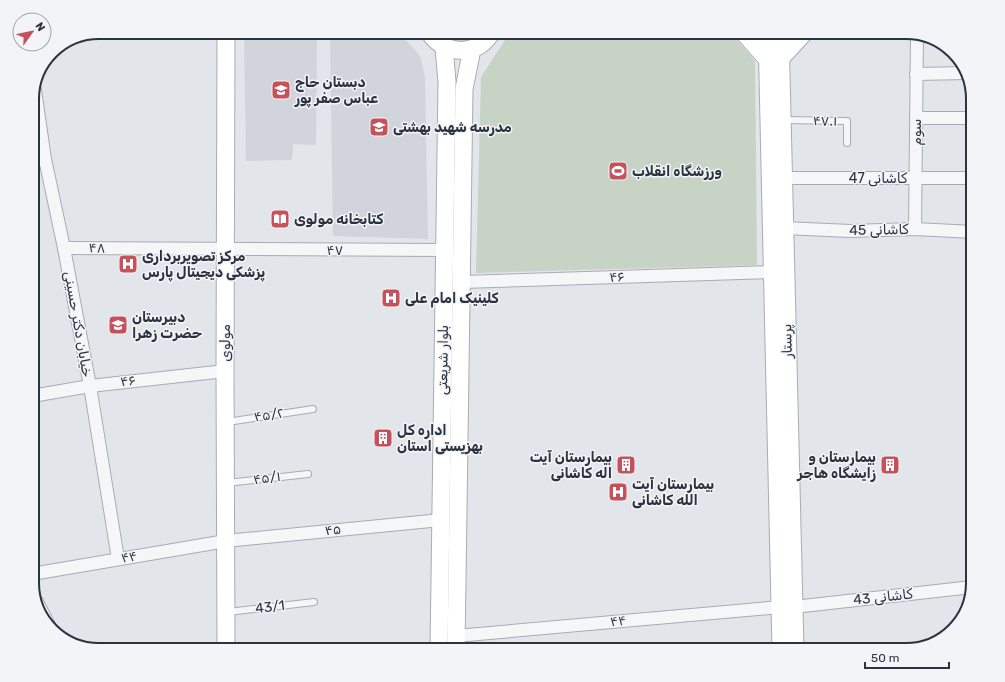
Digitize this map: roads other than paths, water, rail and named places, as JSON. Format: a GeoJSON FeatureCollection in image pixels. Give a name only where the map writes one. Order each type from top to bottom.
{"type":"FeatureCollection","features":[{"type":"Feature","properties":{"kind":"main road","name":"مولوی"},"geometry":{"type":"LineString","coordinates":[[226,39],[226,643]]}},
{"type":"Feature","properties":{"kind":"main road"},"geometry":{"type":"LineString","coordinates":[[434,39],[444,47],[458,51],[480,46],[487,39]]}},
{"type":"Feature","properties":{"kind":"main road"},"geometry":{"type":"LineString","coordinates":[[751,39],[774,59],[797,39]]}},
{"type":"Feature","properties":{"kind":"main road","name":"پرستار"},"geometry":{"type":"LineString","coordinates":[[769,39],[774,59],[782,120],[787,607],[782,643]]}},
{"type":"Feature","properties":{"kind":"main road","name":"پرستار"},"geometry":{"type":"LineString","coordinates":[[779,39],[774,59],[773,272],[787,607],[794,643]]}},
{"type":"Feature","properties":{"kind":"main road","name":"بلوار شریعتی"},"geometry":{"type":"LineString","coordinates":[[439,643],[448,82],[444,47]]}},
{"type":"Feature","properties":{"kind":"main road","name":"بلوار شریعتی"},"geometry":{"type":"LineString","coordinates":[[456,643],[464,89],[472,49]]}},
{"type":"Feature","properties":{"kind":"street","name":"سوم"},"geometry":{"type":"LineString","coordinates":[[915,229],[917,40]]}},
{"type":"Feature","properties":{"kind":"street"},"geometry":{"type":"LineString","coordinates":[[916,74],[960,73]]}},
{"type":"Feature","properties":{"kind":"street"},"geometry":{"type":"LineString","coordinates":[[916,118],[966,118]]}},
{"type":"Feature","properties":{"kind":"street","name":"خیابان دکتر حسینی"},"geometry":{"type":"LineString","coordinates":[[39,122],[45,160],[64,248],[90,386],[118,559]]}},
{"type":"Feature","properties":{"kind":"street"},"geometry":{"type":"LineString","coordinates":[[39,160],[45,160]]}},
{"type":"Feature","properties":{"kind":"street","name":"کاشانی 47"},"geometry":{"type":"LineString","coordinates":[[783,178],[966,178]]}},
{"type":"Feature","properties":{"kind":"street","name":"کاشانی 45"},"geometry":{"type":"LineString","coordinates":[[784,228],[850,231],[915,229],[966,232]]}},
{"type":"Feature","properties":{"kind":"street","name":"۴۸"},"geometry":{"type":"LineString","coordinates":[[64,248],[226,250]]}},
{"type":"Feature","properties":{"kind":"street","name":"۴۷"},"geometry":{"type":"LineString","coordinates":[[226,250],[445,250]]}},
{"type":"Feature","properties":{"kind":"street","name":"۴۶"},"geometry":{"type":"LineString","coordinates":[[462,282],[773,272]]}},
{"type":"Feature","properties":{"kind":"street","name":"۴۶"},"geometry":{"type":"LineString","coordinates":[[39,395],[90,386],[225,370]]}},
{"type":"Feature","properties":{"kind":"street","name":"۴۵"},"geometry":{"type":"LineString","coordinates":[[226,541],[441,520]]}},
{"type":"Feature","properties":{"kind":"street","name":"۴۴"},"geometry":{"type":"LineString","coordinates":[[39,573],[226,541]]}},
{"type":"Feature","properties":{"kind":"street","name":"کاشانی 43"},"geometry":{"type":"LineString","coordinates":[[787,607],[965,588]]}},
{"type":"Feature","properties":{"kind":"street","name":"۴۴"},"geometry":{"type":"LineString","coordinates":[[456,643],[787,607]]}},
{"type":"Feature","properties":{"kind":"lane","name":"۴۷.۱"},"geometry":{"type":"LineString","coordinates":[[782,120],[847,121],[847,143]]}},
{"type":"Feature","properties":{"kind":"lane","name":"۴۵/۲"},"geometry":{"type":"LineString","coordinates":[[225,422],[313,409]]}},
{"type":"Feature","properties":{"kind":"lane","name":"۴۵/۱"},"geometry":{"type":"LineString","coordinates":[[226,483],[308,474]]}},
{"type":"Feature","properties":{"kind":"lane","name":"43/1"},"geometry":{"type":"LineString","coordinates":[[226,612],[314,602]]}},
{"type":"Feature","properties":{"kind":"place","name":"دبستان حاج عباس صفر پور"},"geometry":{"type":"Point","coordinates":[281,90]}},
{"type":"Feature","properties":{"kind":"place","name":"مدرسه شهید بهشتی"},"geometry":{"type":"Point","coordinates":[379,127]}},
{"type":"Feature","properties":{"kind":"place","name":"ورزشگاه انقلاب"},"geometry":{"type":"Point","coordinates":[618,171]}},
{"type":"Feature","properties":{"kind":"place","name":"کتابخانه مولوی"},"geometry":{"type":"Point","coordinates":[280,219]}},
{"type":"Feature","properties":{"kind":"place","name":"مرکز تصویربرداری پزشکی دیجیتال پارس"},"geometry":{"type":"Point","coordinates":[128,264]}},
{"type":"Feature","properties":{"kind":"place","name":"کلینیک امام علی"},"geometry":{"type":"Point","coordinates":[391,298]}},
{"type":"Feature","properties":{"kind":"place","name":"دبیرستان حضرت زهرا"},"geometry":{"type":"Point","coordinates":[118,325]}},
{"type":"Feature","properties":{"kind":"place","name":"اداره کل بهزیستی استان"},"geometry":{"type":"Point","coordinates":[383,438]}},
{"type":"Feature","properties":{"kind":"place","name":"بیمارستان آیت اله کاشانی"},"geometry":{"type":"Point","coordinates":[626,465]}},
{"type":"Feature","properties":{"kind":"place","name":"بیمارستان و زایشگاه هاجر"},"geometry":{"type":"Point","coordinates":[890,465]}},
{"type":"Feature","properties":{"kind":"place","name":"بیمارستان آیت الله کاشانی"},"geometry":{"type":"Point","coordinates":[618,492]}}]}
